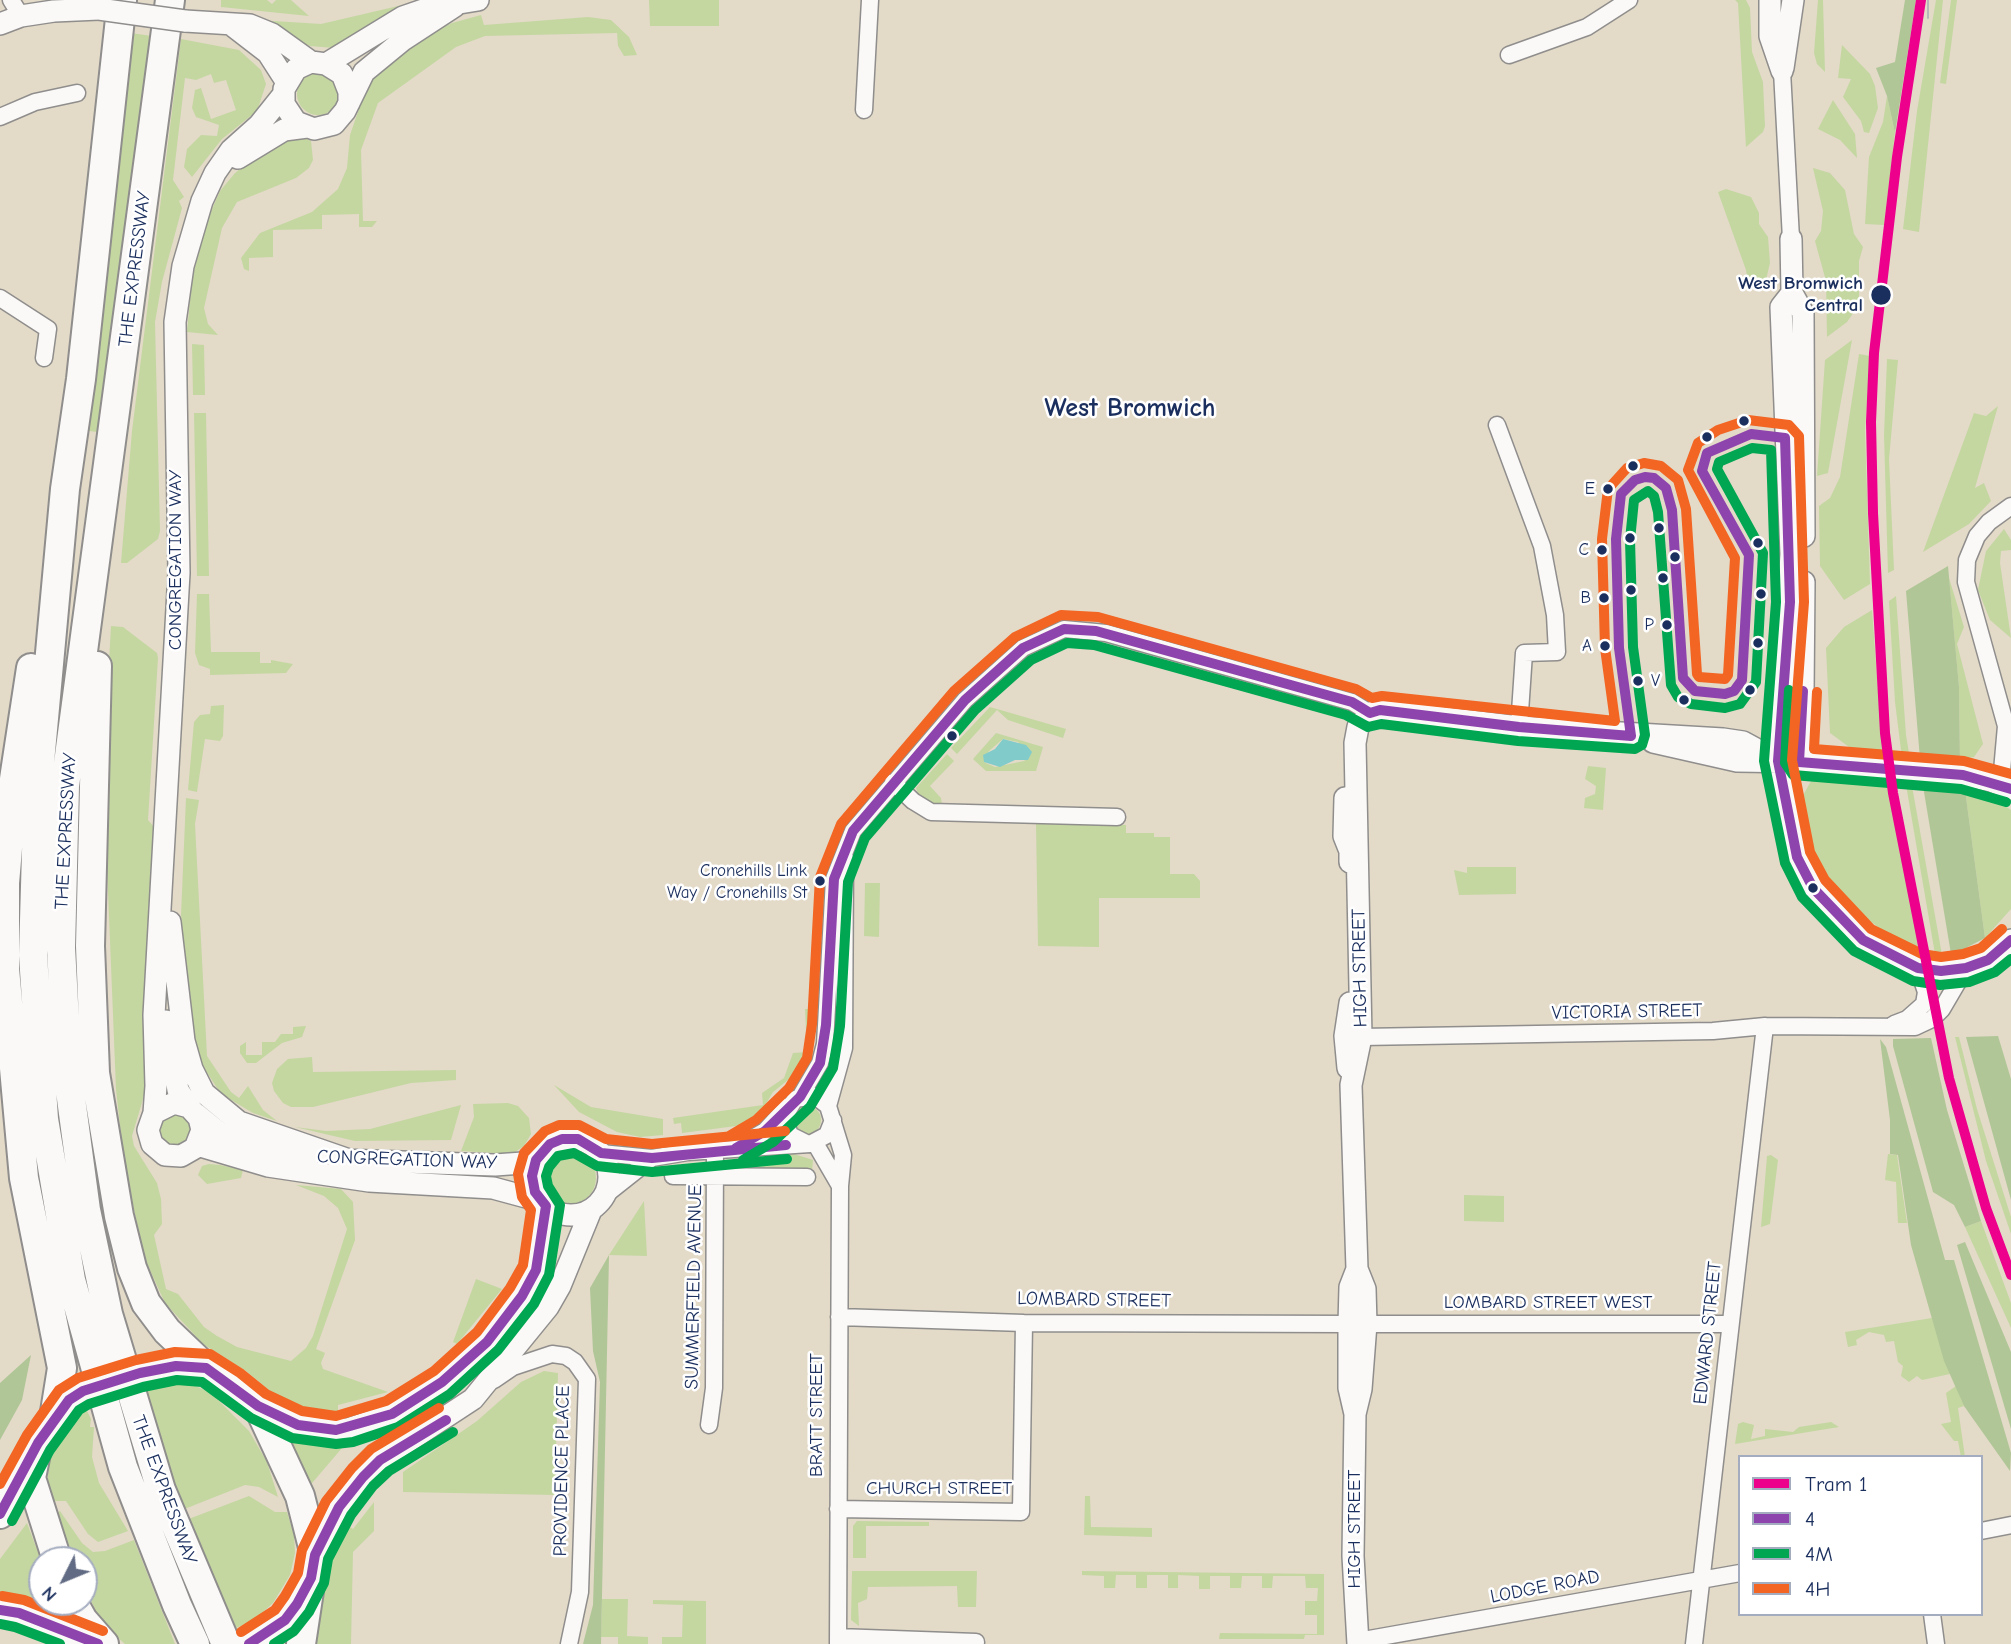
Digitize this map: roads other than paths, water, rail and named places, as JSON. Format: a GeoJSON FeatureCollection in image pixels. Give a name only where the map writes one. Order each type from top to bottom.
{"type":"FeatureCollection","features":[{"type":"Feature","properties":{"kind":"highway","name":"THE EXPRESSWAY"},"geometry":{"type":"LineString","coordinates":[[110,5],[81,379],[65,489],[38,784],[33,956],[44,1119],[71,1280],[122,1467],[195,1644]]}},
{"type":"Feature","properties":{"kind":"highway","name":"THE EXPRESSWAY"},"geometry":{"type":"LineString","coordinates":[[177,10],[65,786],[61,948],[68,1076],[86,1210],[108,1314],[161,1490],[226,1644]]}},
{"type":"Feature","properties":{"kind":"highway"},"geometry":{"type":"LineString","coordinates":[[54,1418],[62,1368],[24,1178],[5,970],[5,883],[16,765],[36,634],[65,489]]}},
{"type":"Feature","properties":{"kind":"highway"},"geometry":{"type":"LineString","coordinates":[[103,517],[90,946],[95,1073],[119,1216],[132,1268],[146,1303],[167,1331],[206,1368],[232,1384],[258,1406],[300,1496],[313,1566],[301,1644]]}},
{"type":"Feature","properties":{"kind":"highway"},"geometry":{"type":"LineString","coordinates":[[0,1514],[38,1443],[69,1400],[83,1391],[140,1373],[176,1366],[206,1368]]}},
{"type":"Feature","properties":{"kind":"highway"},"geometry":{"type":"LineString","coordinates":[[38,1443],[31,1478],[53,1546]]}},
{"type":"Feature","properties":{"kind":"highway"},"geometry":{"type":"LineString","coordinates":[[249,1644],[285,1620],[313,1566]]}},
{"type":"Feature","properties":{"kind":"highway"},"geometry":{"type":"LineString","coordinates":[[0,1610],[19,1613],[98,1644]]}},
{"type":"Feature","properties":{"kind":"highway"},"geometry":{"type":"LineString","coordinates":[[80,1616],[104,1644]]}},
{"type":"Feature","properties":{"kind":"street"},"geometry":{"type":"LineString","coordinates":[[864,110],[870,0]]}},
{"type":"Feature","properties":{"kind":"street"},"geometry":{"type":"LineString","coordinates":[[1509,55],[1587,27],[1629,0]]}},
{"type":"Feature","properties":{"kind":"street"},"geometry":{"type":"LineString","coordinates":[[1770,0],[1770,36],[1782,71]]}},
{"type":"Feature","properties":{"kind":"street"},"geometry":{"type":"LineString","coordinates":[[1793,0],[1782,71],[1792,293],[1781,307],[1791,554],[1788,761],[1797,857],[1813,888],[1863,940],[1913,966],[1941,971],[1966,968],[1988,960],[2011,940]]}},
{"type":"Feature","properties":{"kind":"street"},"geometry":{"type":"LineString","coordinates":[[285,88],[296,69],[318,63],[403,17],[429,8],[471,2]]}},
{"type":"Feature","properties":{"kind":"street"},"geometry":{"type":"LineString","coordinates":[[215,173],[284,130],[321,128],[334,124],[349,103],[364,72],[403,40],[471,2]]}},
{"type":"Feature","properties":{"kind":"street"},"geometry":{"type":"LineString","coordinates":[[0,24],[16,8],[110,5],[177,10],[233,26],[250,25],[272,34],[318,63],[342,74],[349,92],[349,103]]}},
{"type":"Feature","properties":{"kind":"street"},"geometry":{"type":"LineString","coordinates":[[233,26],[268,53],[285,88],[288,113],[307,127]]}},
{"type":"Feature","properties":{"kind":"street","name":"CONGREGATION WAY"},"geometry":{"type":"LineString","coordinates":[[158,953],[178,1090],[202,1130],[197,1145],[181,1156],[160,1153],[148,1134],[154,1113],[158,953],[179,573],[175,322],[183,266],[202,201],[215,173],[231,150],[259,125],[285,88]]}},
{"type":"Feature","properties":{"kind":"street"},"geometry":{"type":"LineString","coordinates":[[0,117],[35,102],[76,93]]}},
{"type":"Feature","properties":{"kind":"street"},"geometry":{"type":"LineString","coordinates":[[0,298],[50,321],[44,358]]}},
{"type":"Feature","properties":{"kind":"street"},"geometry":{"type":"LineString","coordinates":[[1497,425],[1542,546],[1555,615],[1557,652],[1524,653],[1519,727]]}},
{"type":"Feature","properties":{"kind":"street"},"geometry":{"type":"LineString","coordinates":[[2009,789],[2002,771],[2006,726],[1966,582],[1967,560],[1977,536],[1989,522],[2011,506]]}},
{"type":"Feature","properties":{"kind":"street"},"geometry":{"type":"LineString","coordinates":[[840,1185],[810,1143],[794,1139],[785,1125],[784,1117],[820,1063],[825,1044],[834,879],[853,831],[965,700],[1023,648],[1064,629],[1106,633],[1352,702],[1370,713],[1380,710],[1519,727],[1631,736],[1681,751],[1737,761],[1788,761],[1963,775],[2009,789]]}},
{"type":"Feature","properties":{"kind":"street","name":"HIGH STREET"},"geometry":{"type":"LineString","coordinates":[[1358,1642],[1353,1556],[1355,1414],[1361,1389],[1357,1324],[1365,1289],[1357,1269],[1351,1076],[1361,1037],[1355,743],[1358,727],[1370,713]]}},
{"type":"Feature","properties":{"kind":"street"},"geometry":{"type":"LineString","coordinates":[[1351,1076],[1346,1063],[1345,1036],[1350,1017],[1350,850],[1344,828],[1345,756],[1355,743]]}},
{"type":"Feature","properties":{"kind":"street"},"geometry":{"type":"LineString","coordinates":[[893,782],[913,801],[931,812],[1117,817]]}},
{"type":"Feature","properties":{"kind":"street"},"geometry":{"type":"LineString","coordinates":[[258,1406],[298,1425],[321,1429],[348,1429],[393,1414],[442,1382],[487,1342],[522,1296],[536,1270],[543,1203],[532,1176],[542,1152],[550,1144],[572,1138],[586,1142],[601,1153],[652,1158],[810,1143],[827,1135],[844,1048],[847,876],[844,856]]}},
{"type":"Feature","properties":{"kind":"street"},"geometry":{"type":"LineString","coordinates":[[164,877],[184,1041],[192,1069],[204,1093],[239,1122],[352,1161]]}},
{"type":"Feature","properties":{"kind":"street"},"geometry":{"type":"LineString","coordinates":[[1988,960],[2011,963]]}},
{"type":"Feature","properties":{"kind":"street"},"geometry":{"type":"LineString","coordinates":[[1913,966],[1926,992],[1924,1004],[1914,1021]]}},
{"type":"Feature","properties":{"kind":"street"},"geometry":{"type":"LineString","coordinates":[[1914,1021],[1932,1020],[1942,1009],[1966,968]]}},
{"type":"Feature","properties":{"kind":"street","name":"VICTORIA STREET"},"geometry":{"type":"LineString","coordinates":[[1361,1037],[1713,1031],[1765,1026],[1894,1024],[1914,1021]]}},
{"type":"Feature","properties":{"kind":"street","name":"EDWARD STREET"},"geometry":{"type":"LineString","coordinates":[[1694,1644],[1765,1026]]}},
{"type":"Feature","properties":{"kind":"street"},"geometry":{"type":"LineString","coordinates":[[736,1148],[765,1131],[795,1100],[816,1096],[831,1113]]}},
{"type":"Feature","properties":{"kind":"street"},"geometry":{"type":"LineString","coordinates":[[154,1113],[174,1103],[193,1111]]}},
{"type":"Feature","properties":{"kind":"street","name":"CONGREGATION WAY"},"geometry":{"type":"LineString","coordinates":[[193,1111],[223,1136],[283,1152],[352,1161],[523,1163],[542,1152]]}},
{"type":"Feature","properties":{"kind":"street","name":"BRATT STREET"},"geometry":{"type":"LineString","coordinates":[[831,1113],[843,1155],[840,1185],[838,1641]]}},
{"type":"Feature","properties":{"kind":"street","name":"CONGREGATION WAY"},"geometry":{"type":"LineString","coordinates":[[197,1145],[268,1166],[369,1181],[493,1188],[543,1203]]}},
{"type":"Feature","properties":{"kind":"street","name":"SUMMERFIELD AVENUE"},"geometry":{"type":"LineString","coordinates":[[709,1425],[715,1388],[715,1150]]}},
{"type":"Feature","properties":{"kind":"street"},"geometry":{"type":"LineString","coordinates":[[313,1566],[346,1496],[372,1469],[447,1419],[483,1387],[561,1286],[609,1178],[601,1153]]}},
{"type":"Feature","properties":{"kind":"street"},"geometry":{"type":"LineString","coordinates":[[543,1203],[566,1215],[598,1203],[652,1158]]}},
{"type":"Feature","properties":{"kind":"street"},"geometry":{"type":"LineString","coordinates":[[673,1176],[807,1177]]}},
{"type":"Feature","properties":{"kind":"street","name":"LOMBARD STREET"},"geometry":{"type":"LineString","coordinates":[[839,1317],[1024,1323],[1357,1324]]}},
{"type":"Feature","properties":{"kind":"street","name":"CHURCH STREET"},"geometry":{"type":"LineString","coordinates":[[838,1509],[1021,1512],[1024,1323]]}},
{"type":"Feature","properties":{"kind":"street","name":"LOMBARD STREET WEST"},"geometry":{"type":"LineString","coordinates":[[1357,1324],[1730,1324]]}},
{"type":"Feature","properties":{"kind":"street","name":"PROVIDENCE PLACE"},"geometry":{"type":"LineString","coordinates":[[483,1387],[513,1367],[552,1354],[566,1356],[575,1362],[587,1379],[580,1592],[569,1644]]}},
{"type":"Feature","properties":{"kind":"street"},"geometry":{"type":"LineString","coordinates":[[1983,1531],[2011,1525]]}},
{"type":"Feature","properties":{"kind":"street","name":"LODGE ROAD"},"geometry":{"type":"LineString","coordinates":[[1358,1642],[1738,1573]]}},
{"type":"Feature","properties":{"kind":"street"},"geometry":{"type":"LineString","coordinates":[[1932,1616],[1936,1644]]}},
{"type":"Feature","properties":{"kind":"street"},"geometry":{"type":"LineString","coordinates":[[838,1641],[976,1642]]}},
{"type":"Feature","properties":{"kind":"water"},"geometry":{"type":"Polygon","coordinates":[[[1003,739],[1026,745],[1032,752],[1028,760],[1015,760],[1000,767],[984,762],[983,755],[995,749],[1003,739]]]}},
{"type":"Feature","properties":{"kind":"tram line","name":"1"},"geometry":{"type":"LineString","coordinates":[[1921,0],[1897,157],[1874,353],[1871,422],[1873,513],[1885,733],[1893,793],[1949,1078],[1986,1208],[2011,1275]]}},
{"type":"Feature","properties":{"kind":"tram line"},"geometry":{"type":"LineString","coordinates":[[1928,0],[1928,18]]}},
{"type":"Feature","properties":{"kind":"place","name":"West Bromwich Central"},"geometry":{"type":"Point","coordinates":[1881,295]}},
{"type":"Feature","properties":{"kind":"place","name":"E"},"geometry":{"type":"Point","coordinates":[1608,489]}},
{"type":"Feature","properties":{"kind":"place","name":"C"},"geometry":{"type":"Point","coordinates":[1602,550]}},
{"type":"Feature","properties":{"kind":"place","name":"B"},"geometry":{"type":"Point","coordinates":[1604,598]}},
{"type":"Feature","properties":{"kind":"place","name":"P"},"geometry":{"type":"Point","coordinates":[1667,625]}},
{"type":"Feature","properties":{"kind":"place","name":"A"},"geometry":{"type":"Point","coordinates":[1605,646]}},
{"type":"Feature","properties":{"kind":"place","name":"V"},"geometry":{"type":"Point","coordinates":[1638,681]}},
{"type":"Feature","properties":{"kind":"place","name":"Cronehills Link Way / Cronehills St"},"geometry":{"type":"Point","coordinates":[820,881]}},
{"type":"Feature","properties":{"kind":"district","name":"West Bromwich"},"geometry":{"type":"Point","coordinates":[1130,409]}}]}
